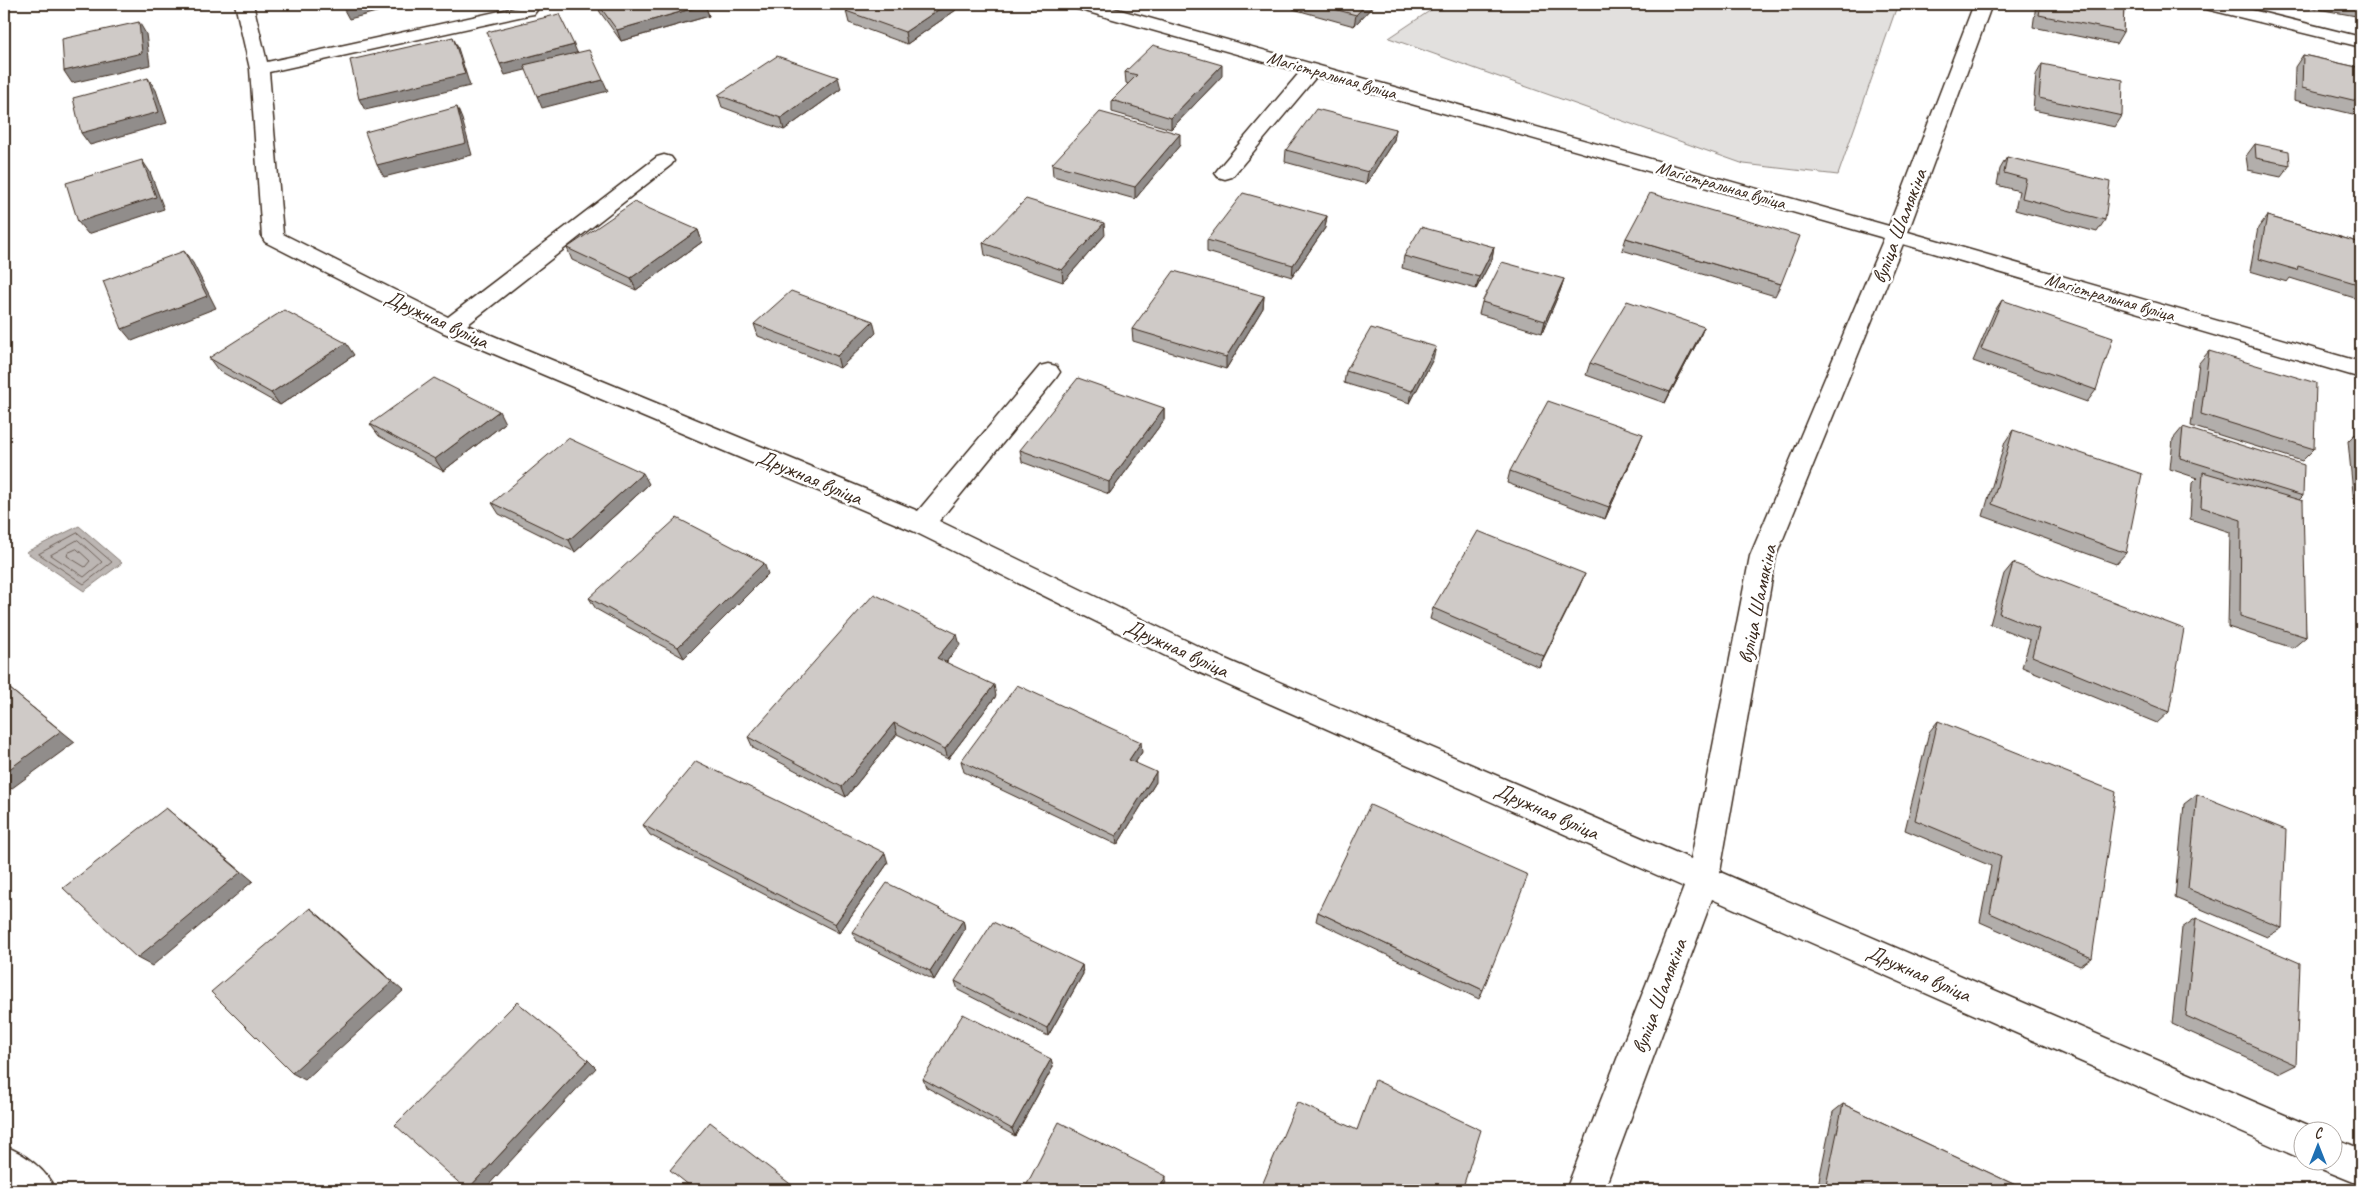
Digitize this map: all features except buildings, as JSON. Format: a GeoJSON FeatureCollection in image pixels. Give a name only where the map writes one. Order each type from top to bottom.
{"type":"FeatureCollection","features":[{"type":"Feature","properties":{"kind":"street","name":"Дружная вуліца"},"geometry":{"type":"LineString","coordinates":[[244,4],[259,69],[273,237],[450,327],[922,524],[1206,662],[2292,1138]]}},
{"type":"Feature","properties":{"kind":"street","name":"Магістральная вуліца"},"geometry":{"type":"LineString","coordinates":[[1080,4],[1896,235],[2361,370]]}},
{"type":"Feature","properties":{"kind":"street","name":"вуліца Шамякіна"},"geometry":{"type":"LineString","coordinates":[[1585,1190],[1703,879],[1763,556],[1896,235],[1983,4]]}},
{"type":"Feature","properties":{"kind":"street"},"geometry":{"type":"LineString","coordinates":[[2208,4],[2361,42]]}},
{"type":"Feature","properties":{"kind":"street"},"geometry":{"type":"LineString","coordinates":[[259,69],[528,10]]}},
{"type":"Feature","properties":{"kind":"street"},"geometry":{"type":"LineString","coordinates":[[1225,173],[1313,69]]}},
{"type":"Feature","properties":{"kind":"street"},"geometry":{"type":"LineString","coordinates":[[450,327],[664,161]]}},
{"type":"Feature","properties":{"kind":"street"},"geometry":{"type":"LineString","coordinates":[[922,524],[1048,372]]}},
{"type":"Feature","properties":{"kind":"street"},"geometry":{"type":"LineString","coordinates":[[2342,1159],[2361,1167]]}},
{"type":"Feature","properties":{"kind":"street"},"geometry":{"type":"LineString","coordinates":[[4,1164],[36,1190]]}},
{"type":"Feature","properties":{"kind":"shaded area"},"geometry":{"type":"Polygon","coordinates":[[[1440,4],[1889,4],[1896,9],[1838,175],[1744,164],[1389,38],[1440,4]]]}},
{"type":"Feature","properties":{"kind":"water"},"geometry":{"type":"Polygon","coordinates":[[[79,526],[122,563],[84,591],[26,552],[79,526]]]}}]}
